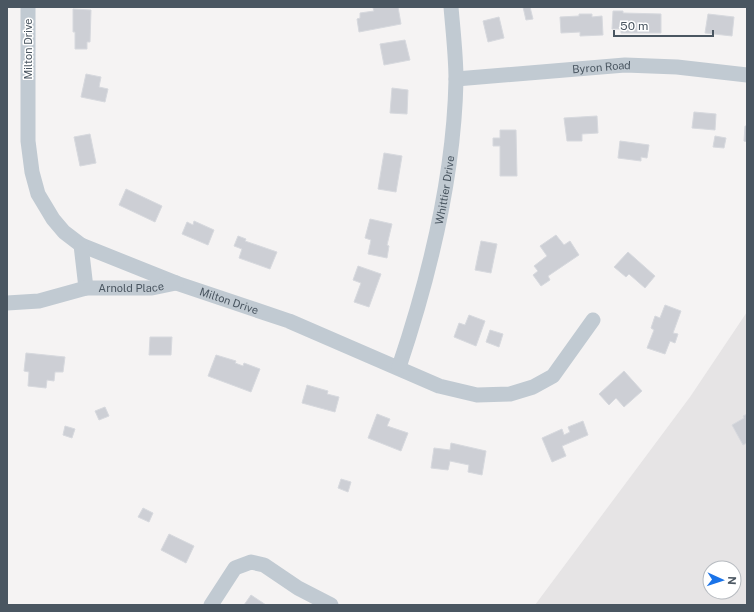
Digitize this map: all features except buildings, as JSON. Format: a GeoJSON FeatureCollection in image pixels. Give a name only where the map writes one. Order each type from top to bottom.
{"type":"FeatureCollection","features":[{"type":"Feature","properties":{"kind":"street","name":"Milton Drive"},"geometry":{"type":"LineString","coordinates":[[28,7],[28,141],[32,172],[38,194],[53,219],[64,232],[81,245],[176,283],[289,321],[447,388],[477,395],[510,394],[533,387],[553,376],[592,320]]}},
{"type":"Feature","properties":{"kind":"street","name":"Whittier Drive"},"geometry":{"type":"LineString","coordinates":[[398,367],[414,320],[428,270],[445,191],[451,151],[456,79],[451,7]]}},
{"type":"Feature","properties":{"kind":"street","name":"Byron Road"},"geometry":{"type":"LineString","coordinates":[[456,79],[625,65],[677,67],[747,75]]}},
{"type":"Feature","properties":{"kind":"street","name":"Arnold Place"},"geometry":{"type":"LineString","coordinates":[[81,245],[86,288]]}},
{"type":"Feature","properties":{"kind":"street","name":"Arnold Place"},"geometry":{"type":"LineString","coordinates":[[7,303],[39,301],[86,288],[152,288],[176,283]]}},
{"type":"Feature","properties":{"kind":"street"},"geometry":{"type":"LineString","coordinates":[[211,605],[236,568],[251,562],[264,565],[298,588],[331,605]]}},
{"type":"Feature","properties":{"kind":"shaded area"},"geometry":{"type":"Polygon","coordinates":[[[747,312],[747,605],[535,605],[690,397],[747,312]]]}}]}
